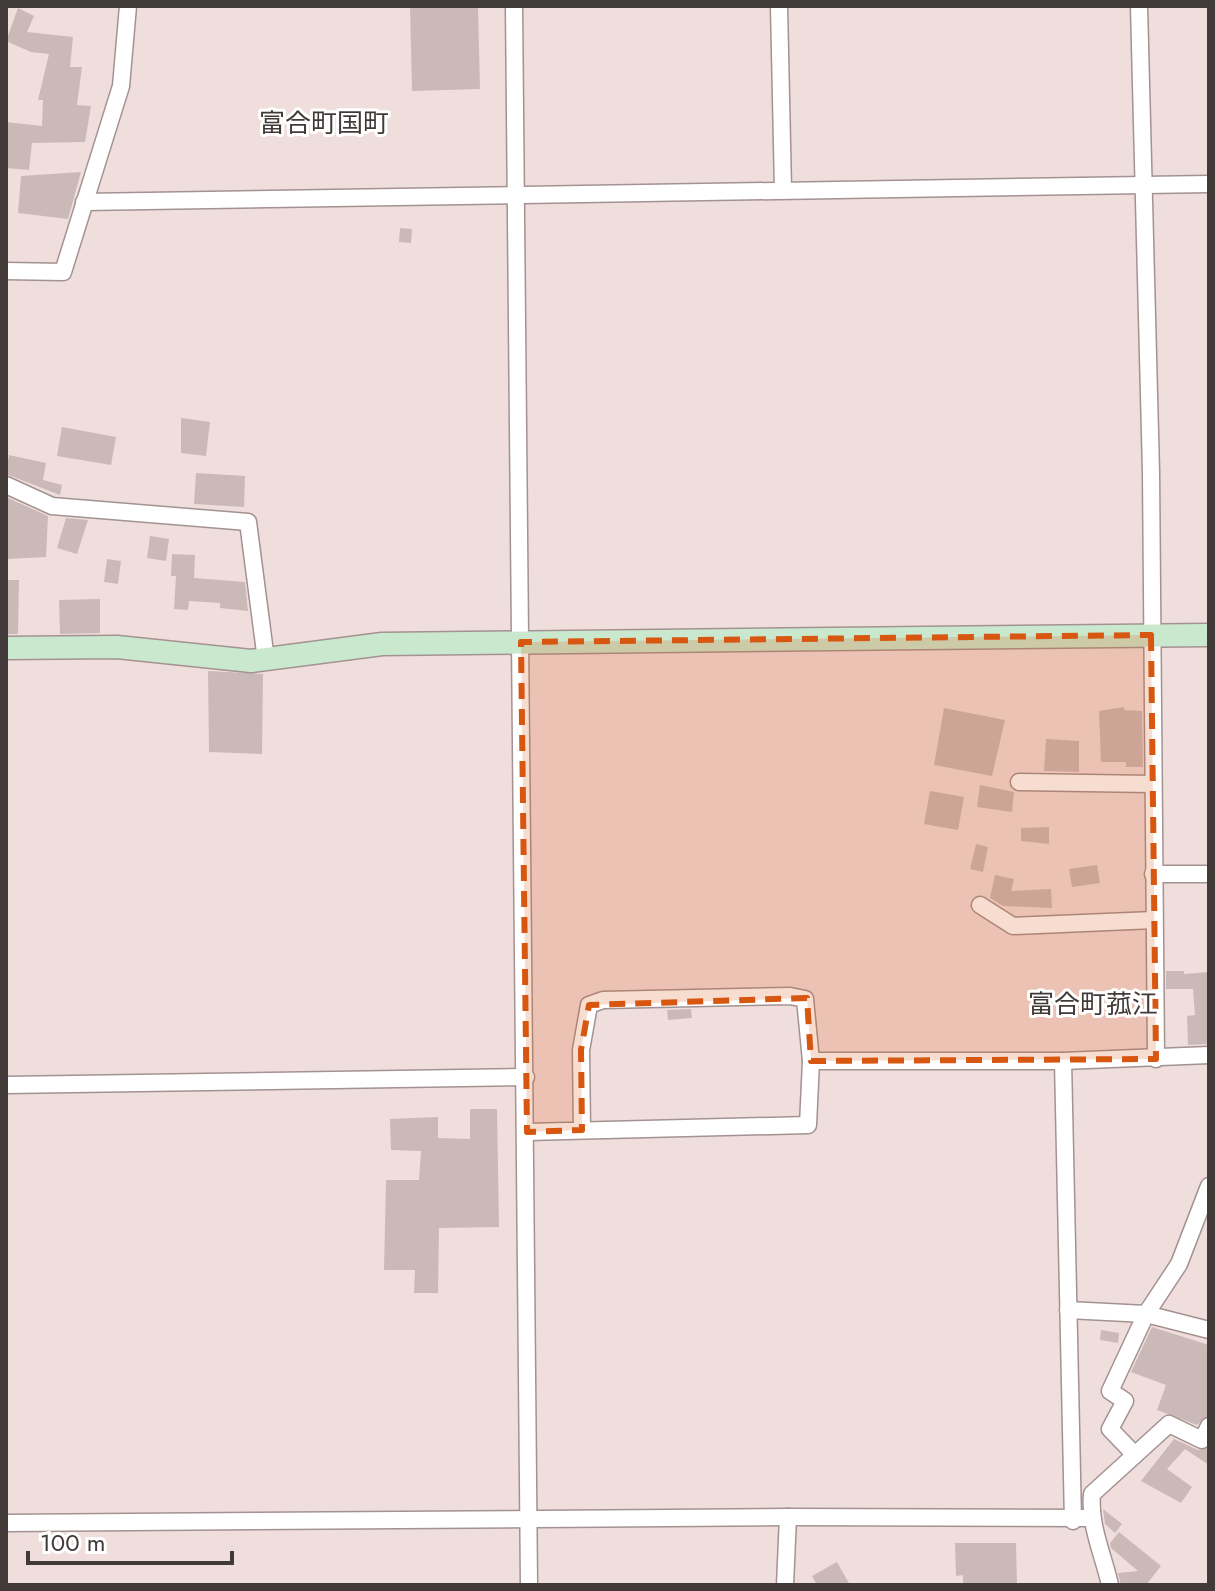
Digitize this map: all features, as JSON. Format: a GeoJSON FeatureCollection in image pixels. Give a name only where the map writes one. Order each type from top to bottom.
{"type":"FeatureCollection","features":[{"type":"Feature","properties":{"kind":"street"},"geometry":{"type":"LineString","coordinates":[[6,271],[63,272],[121,86],[128,6]]}},
{"type":"Feature","properties":{"kind":"street"},"geometry":{"type":"LineString","coordinates":[[514,6],[529,1585]]}},
{"type":"Feature","properties":{"kind":"street"},"geometry":{"type":"LineString","coordinates":[[779,6],[783,190]]}},
{"type":"Feature","properties":{"kind":"street"},"geometry":{"type":"LineString","coordinates":[[1139,6],[1145,183],[1156,1059]]}},
{"type":"Feature","properties":{"kind":"street"},"geometry":{"type":"LineString","coordinates":[[84,202],[1209,184]]}},
{"type":"Feature","properties":{"kind":"street"},"geometry":{"type":"LineString","coordinates":[[6,485],[52,506],[248,522],[266,660]]}},
{"type":"Feature","properties":{"kind":"street"},"geometry":{"type":"LineString","coordinates":[[6,648],[117,647],[230,660],[266,660],[382,644],[1209,635]]}},
{"type":"Feature","properties":{"kind":"street"},"geometry":{"type":"LineString","coordinates":[[1019,782],[1152,784]]}},
{"type":"Feature","properties":{"kind":"street"},"geometry":{"type":"LineString","coordinates":[[1153,874],[1209,874]]}},
{"type":"Feature","properties":{"kind":"street"},"geometry":{"type":"LineString","coordinates":[[980,905],[1013,926],[1154,920]]}},
{"type":"Feature","properties":{"kind":"street"},"geometry":{"type":"LineString","coordinates":[[527,1132],[808,1125],[811,1061],[808,1007],[799,997],[603,1000],[589,1005],[584,1020],[582,1130]]}},
{"type":"Feature","properties":{"kind":"street"},"geometry":{"type":"LineString","coordinates":[[811,1061],[1063,1061],[1209,1055]]}},
{"type":"Feature","properties":{"kind":"street"},"geometry":{"type":"LineString","coordinates":[[1063,1061],[1068,1310],[1081,1520],[1099,1538],[1110,1585]]}},
{"type":"Feature","properties":{"kind":"street"},"geometry":{"type":"LineString","coordinates":[[6,1085],[526,1077]]}},
{"type":"Feature","properties":{"kind":"street"},"geometry":{"type":"LineString","coordinates":[[1135,1455],[1110,1429],[1125,1401],[1110,1391],[1146,1314],[1179,1264],[1209,1186]]}},
{"type":"Feature","properties":{"kind":"street"},"geometry":{"type":"LineString","coordinates":[[1068,1310],[1146,1314],[1209,1330]]}},
{"type":"Feature","properties":{"kind":"street"},"geometry":{"type":"LineString","coordinates":[[1081,1520],[1092,1494],[1169,1424],[1202,1440],[1209,1426]]}},
{"type":"Feature","properties":{"kind":"street"},"geometry":{"type":"LineString","coordinates":[[6,1523],[788,1517],[1081,1520]]}},
{"type":"Feature","properties":{"kind":"street"},"geometry":{"type":"LineString","coordinates":[[785,1585],[788,1517]]}},
{"type":"Feature","properties":{"kind":"highlighted area"},"geometry":{"type":"Polygon","coordinates":[[[1151,635],[1156,1059],[811,1061],[807,998],[589,1005],[581,1050],[582,1130],[527,1132],[521,642],[1151,635]]]}},
{"type":"Feature","properties":{"kind":"building"},"geometry":{"type":"Polygon","coordinates":[[[410,6],[478,6],[480,89],[412,91],[410,6]]]}},
{"type":"Feature","properties":{"kind":"building"},"geometry":{"type":"Polygon","coordinates":[[[18,8],[34,16],[27,32],[73,37],[70,67],[82,67],[77,105],[91,106],[85,142],[32,143],[29,170],[6,168],[6,122],[42,126],[43,100],[38,100],[49,54],[31,52],[6,41],[18,8]]]}},
{"type":"Feature","properties":{"kind":"building"},"geometry":{"type":"Polygon","coordinates":[[[81,172],[68,219],[18,213],[21,176],[81,172]]]}},
{"type":"Feature","properties":{"kind":"building"},"geometry":{"type":"Polygon","coordinates":[[[400,228],[412,229],[411,243],[399,242],[400,228]]]}},
{"type":"Feature","properties":{"kind":"building"},"geometry":{"type":"Polygon","coordinates":[[[181,418],[210,422],[206,456],[181,453],[181,418]]]}},
{"type":"Feature","properties":{"kind":"building"},"geometry":{"type":"Polygon","coordinates":[[[62,427],[116,437],[111,465],[57,456],[62,427]]]}},
{"type":"Feature","properties":{"kind":"building"},"geometry":{"type":"Polygon","coordinates":[[[9,455],[46,463],[43,480],[62,485],[60,495],[6,474],[9,455]]]}},
{"type":"Feature","properties":{"kind":"building"},"geometry":{"type":"Polygon","coordinates":[[[196,473],[245,476],[244,507],[194,504],[196,473]]]}},
{"type":"Feature","properties":{"kind":"building"},"geometry":{"type":"Polygon","coordinates":[[[6,497],[48,516],[46,557],[6,559],[6,497]]]}},
{"type":"Feature","properties":{"kind":"building"},"geometry":{"type":"Polygon","coordinates":[[[66,518],[88,520],[77,554],[57,548],[66,518]]]}},
{"type":"Feature","properties":{"kind":"building"},"geometry":{"type":"Polygon","coordinates":[[[150,536],[169,539],[166,561],[147,558],[150,536]]]}},
{"type":"Feature","properties":{"kind":"building"},"geometry":{"type":"Polygon","coordinates":[[[172,554],[195,555],[194,578],[245,582],[248,611],[220,608],[220,603],[189,601],[188,610],[174,609],[176,576],[171,576],[172,554]]]}},
{"type":"Feature","properties":{"kind":"building"},"geometry":{"type":"Polygon","coordinates":[[[107,559],[121,561],[118,584],[104,582],[107,559]]]}},
{"type":"Feature","properties":{"kind":"building"},"geometry":{"type":"Polygon","coordinates":[[[6,580],[19,580],[18,634],[6,634],[6,580]]]}},
{"type":"Feature","properties":{"kind":"building"},"geometry":{"type":"Polygon","coordinates":[[[100,599],[100,633],[60,634],[59,600],[100,599]]]}},
{"type":"Feature","properties":{"kind":"building"},"geometry":{"type":"Polygon","coordinates":[[[208,671],[263,674],[262,754],[209,752],[208,671]]]}},
{"type":"Feature","properties":{"kind":"building"},"geometry":{"type":"Polygon","coordinates":[[[1124,707],[1124,710],[1142,711],[1143,767],[1126,767],[1126,762],[1101,762],[1099,711],[1124,707]]]}},
{"type":"Feature","properties":{"kind":"building"},"geometry":{"type":"Polygon","coordinates":[[[944,708],[1005,720],[992,776],[934,765],[944,708]]]}},
{"type":"Feature","properties":{"kind":"building"},"geometry":{"type":"Polygon","coordinates":[[[1046,739],[1079,741],[1079,772],[1044,771],[1046,739]]]}},
{"type":"Feature","properties":{"kind":"building"},"geometry":{"type":"Polygon","coordinates":[[[980,785],[1014,792],[1012,812],[977,807],[980,785]]]}},
{"type":"Feature","properties":{"kind":"building"},"geometry":{"type":"Polygon","coordinates":[[[930,791],[964,797],[958,830],[924,824],[930,791]]]}},
{"type":"Feature","properties":{"kind":"building"},"geometry":{"type":"Polygon","coordinates":[[[1049,827],[1049,844],[1021,841],[1021,828],[1049,827]]]}},
{"type":"Feature","properties":{"kind":"building"},"geometry":{"type":"Polygon","coordinates":[[[976,844],[988,847],[983,872],[970,869],[976,844]]]}},
{"type":"Feature","properties":{"kind":"building"},"geometry":{"type":"Polygon","coordinates":[[[1097,865],[1100,883],[1072,887],[1069,869],[1097,865]]]}},
{"type":"Feature","properties":{"kind":"building"},"geometry":{"type":"Polygon","coordinates":[[[995,875],[1014,879],[1011,891],[1051,889],[1052,908],[1003,906],[990,898],[995,875]]]}},
{"type":"Feature","properties":{"kind":"building"},"geometry":{"type":"Polygon","coordinates":[[[1166,971],[1184,971],[1184,974],[1209,972],[1209,1044],[1188,1045],[1187,1016],[1195,1015],[1193,989],[1166,989],[1166,971]]]}},
{"type":"Feature","properties":{"kind":"building"},"geometry":{"type":"Polygon","coordinates":[[[691,1009],[692,1018],[668,1020],[667,1010],[691,1009]]]}},
{"type":"Feature","properties":{"kind":"building"},"geometry":{"type":"Polygon","coordinates":[[[470,1109],[497,1109],[499,1227],[439,1228],[438,1293],[414,1293],[415,1270],[384,1270],[386,1180],[419,1180],[421,1151],[391,1150],[390,1119],[438,1117],[438,1138],[470,1139],[470,1109]]]}},
{"type":"Feature","properties":{"kind":"building"},"geometry":{"type":"Polygon","coordinates":[[[1152,1327],[1209,1345],[1209,1415],[1197,1425],[1157,1410],[1166,1385],[1131,1372],[1152,1327]]]}},
{"type":"Feature","properties":{"kind":"building"},"geometry":{"type":"Polygon","coordinates":[[[1101,1330],[1119,1333],[1118,1343],[1100,1340],[1101,1330]]]}},
{"type":"Feature","properties":{"kind":"building"},"geometry":{"type":"Polygon","coordinates":[[[1174,1439],[1198,1450],[1209,1448],[1209,1465],[1185,1449],[1167,1469],[1192,1487],[1181,1503],[1141,1481],[1174,1439]]]}},
{"type":"Feature","properties":{"kind":"building"},"geometry":{"type":"Polygon","coordinates":[[[1103,1509],[1122,1524],[1115,1533],[1105,1524],[1103,1509]]]}},
{"type":"Feature","properties":{"kind":"building"},"geometry":{"type":"Polygon","coordinates":[[[1119,1532],[1161,1566],[1146,1585],[1121,1585],[1118,1573],[1138,1571],[1111,1548],[1110,1543],[1119,1532]]]}},
{"type":"Feature","properties":{"kind":"building"},"geometry":{"type":"Polygon","coordinates":[[[955,1543],[1016,1543],[1017,1585],[963,1585],[963,1575],[956,1576],[955,1543]]]}},
{"type":"Feature","properties":{"kind":"building"},"geometry":{"type":"Polygon","coordinates":[[[837,1562],[850,1585],[817,1585],[812,1576],[837,1562]]]}},
{"type":"Feature","properties":{"kind":"district","name":"富合町国町"},"geometry":{"type":"Point","coordinates":[324,123]}},
{"type":"Feature","properties":{"kind":"district","name":"富合町菰江"},"geometry":{"type":"Point","coordinates":[1093,1004]}}]}
